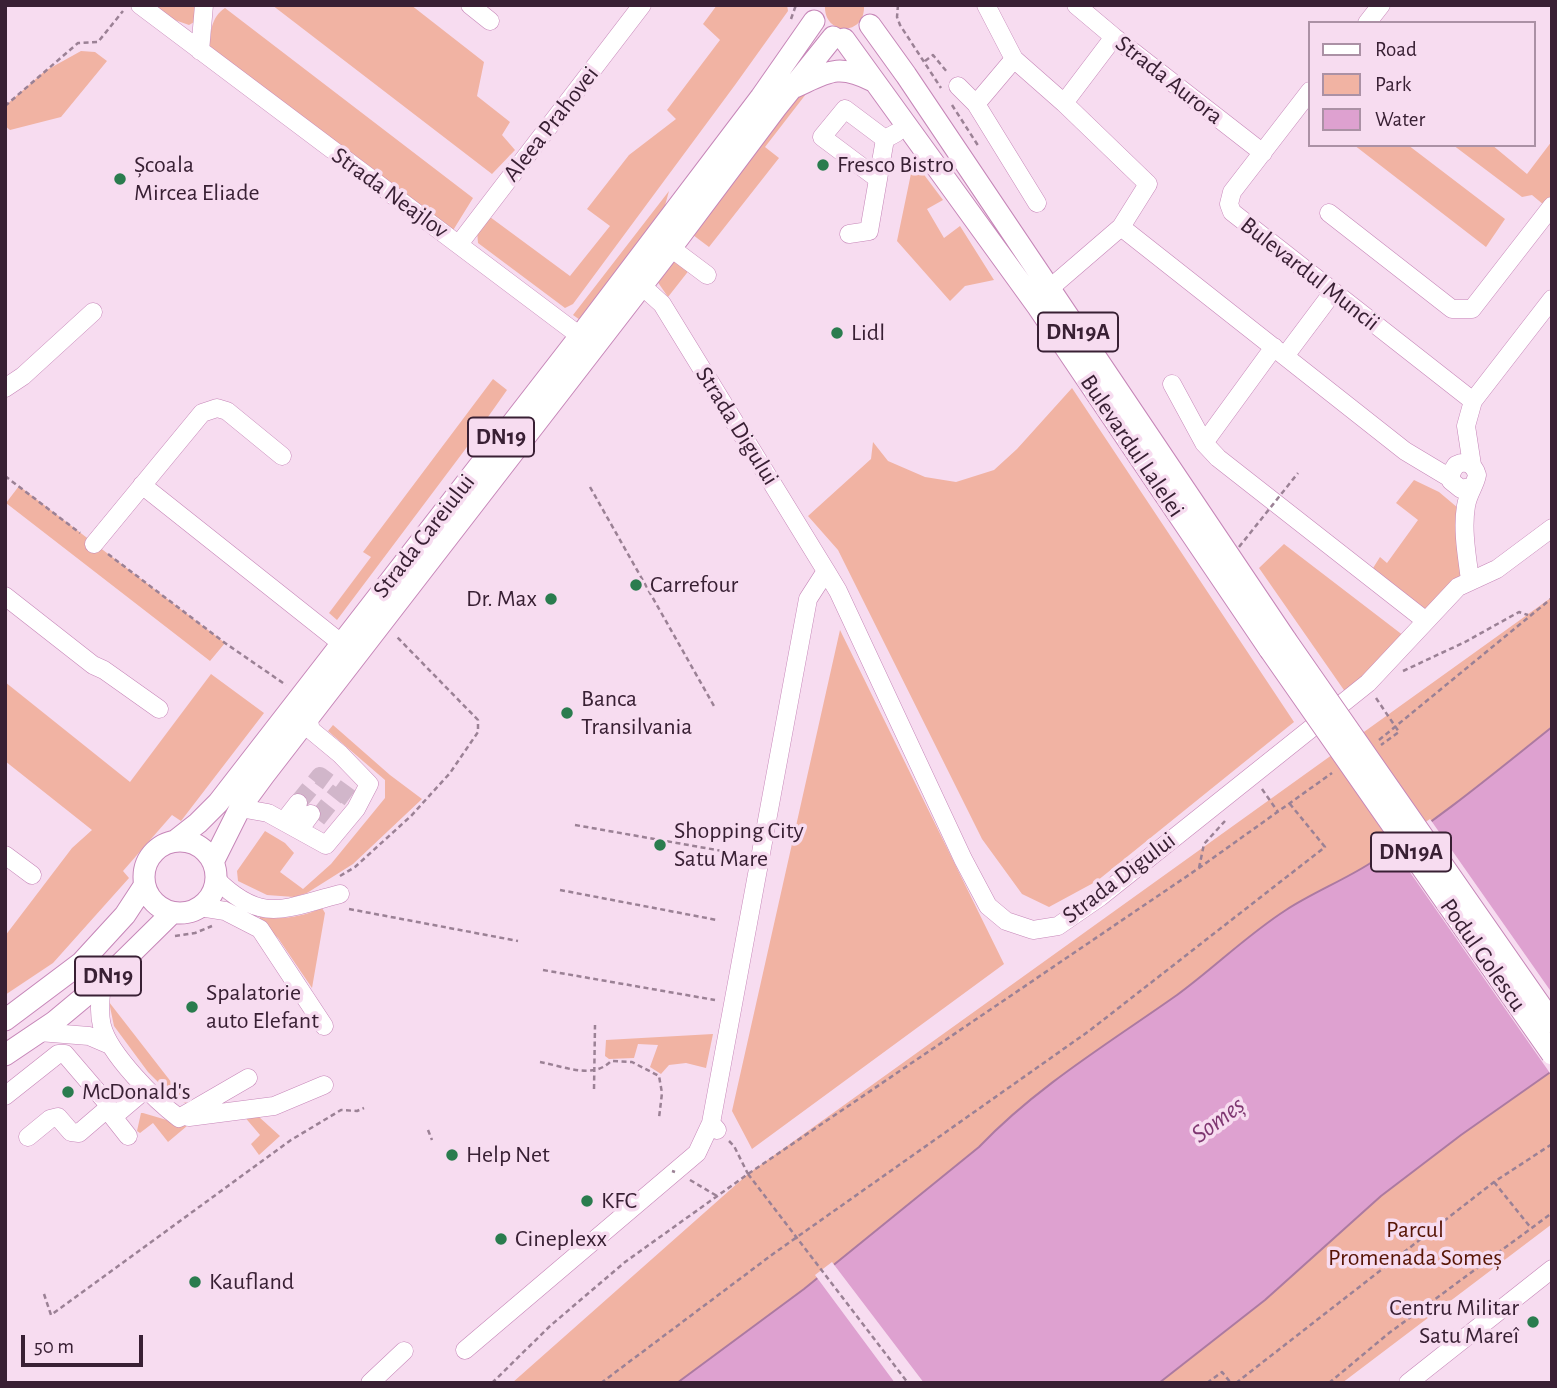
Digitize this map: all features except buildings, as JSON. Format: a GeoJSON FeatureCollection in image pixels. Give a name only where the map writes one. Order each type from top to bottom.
{"type":"FeatureCollection","features":[{"type":"Feature","properties":{"kind":"main road","name":"DN19"},"geometry":{"type":"LineString","coordinates":[[813,13],[820,29],[839,38],[858,35],[873,15]]}},
{"type":"Feature","properties":{"kind":"main road","name":"Strada Careiului"},"geometry":{"type":"LineString","coordinates":[[175,841],[218,803],[580,335],[761,97],[813,13]]}},
{"type":"Feature","properties":{"kind":"main road","name":"Bulevardul Lalelei"},"geometry":{"type":"LineString","coordinates":[[873,15],[1278,645]]}},
{"type":"Feature","properties":{"kind":"main road","name":"Strada Careiului"},"geometry":{"type":"LineString","coordinates":[[215,871],[240,808],[792,89],[839,38]]}},
{"type":"Feature","properties":{"kind":"main road","name":"Bulevardul Lalelei"},"geometry":{"type":"LineString","coordinates":[[839,38],[906,125],[1038,307],[1278,645]]}},
{"type":"Feature","properties":{"kind":"main road"},"geometry":{"type":"LineString","coordinates":[[792,89],[836,71],[855,72],[874,82]]}},
{"type":"Feature","properties":{"kind":"main road","name":"Podul Golescu"},"geometry":{"type":"LineString","coordinates":[[1278,645],[1552,1022]]}},
{"type":"Feature","properties":{"kind":"main road","name":"Podul Golescu"},"geometry":{"type":"LineString","coordinates":[[1278,645],[1552,1054]]}},
{"type":"Feature","properties":{"kind":"main road","name":"DN19"},"geometry":{"type":"LineString","coordinates":[[5,1020],[81,963],[125,915],[144,886],[143,873],[154,852],[163,844],[175,841]]}},
{"type":"Feature","properties":{"kind":"main road"},"geometry":{"type":"LineString","coordinates":[[175,841],[198,845],[207,852],[215,871]]}},
{"type":"Feature","properties":{"kind":"main road","name":"DN19"},"geometry":{"type":"LineString","coordinates":[[200,907],[212,895],[215,871]]}},
{"type":"Feature","properties":{"kind":"main road"},"geometry":{"type":"LineString","coordinates":[[144,886],[154,903],[172,913],[191,912],[200,907]]}},
{"type":"Feature","properties":{"kind":"main road","name":"DN19"},"geometry":{"type":"LineString","coordinates":[[5,1055],[102,982],[172,913]]}},
{"type":"Feature","properties":{"kind":"street","name":"Strada Neajlov"},"geometry":{"type":"LineString","coordinates":[[140,5],[580,335]]}},
{"type":"Feature","properties":{"kind":"street"},"geometry":{"type":"LineString","coordinates":[[200,51],[204,5]]}},
{"type":"Feature","properties":{"kind":"street"},"geometry":{"type":"LineString","coordinates":[[470,5],[490,21]]}},
{"type":"Feature","properties":{"kind":"street","name":"Aleea Prahovei"},"geometry":{"type":"LineString","coordinates":[[459,244],[642,5]]}},
{"type":"Feature","properties":{"kind":"street"},"geometry":{"type":"LineString","coordinates":[[986,5],[1014,59],[1148,184],[1121,227],[1049,289]]}},
{"type":"Feature","properties":{"kind":"street","name":"Strada Aurora"},"geometry":{"type":"LineString","coordinates":[[1076,5],[1263,153]]}},
{"type":"Feature","properties":{"kind":"street"},"geometry":{"type":"LineString","coordinates":[[1369,21],[1381,5]]}},
{"type":"Feature","properties":{"kind":"street"},"geometry":{"type":"LineString","coordinates":[[1064,103],[1114,37]]}},
{"type":"Feature","properties":{"kind":"street"},"geometry":{"type":"LineString","coordinates":[[976,104],[1014,59]]}},
{"type":"Feature","properties":{"kind":"street"},"geometry":{"type":"LineString","coordinates":[[958,86],[976,104],[1037,203]]}},
{"type":"Feature","properties":{"kind":"street","name":"Bulevardul Muncii"},"geometry":{"type":"LineString","coordinates":[[1308,94],[1232,192],[1229,204],[1232,212],[1473,401]]}},
{"type":"Feature","properties":{"kind":"street"},"geometry":{"type":"LineString","coordinates":[[878,178],[822,137],[845,109],[885,139]]}},
{"type":"Feature","properties":{"kind":"street"},"geometry":{"type":"LineString","coordinates":[[849,234],[869,231],[885,139],[906,125]]}},
{"type":"Feature","properties":{"kind":"street"},"geometry":{"type":"LineString","coordinates":[[1329,213],[1452,309],[1472,309],[1552,206]]}},
{"type":"Feature","properties":{"kind":"street"},"geometry":{"type":"LineString","coordinates":[[1121,227],[1405,451],[1433,467],[1461,474]]}},
{"type":"Feature","properties":{"kind":"street"},"geometry":{"type":"LineString","coordinates":[[671,248],[707,275]]}},
{"type":"Feature","properties":{"kind":"street","name":"Strada Digului"},"geometry":{"type":"LineString","coordinates":[[642,286],[662,304],[838,591],[963,859],[988,906],[1006,921],[1033,930],[1058,926],[1100,897],[1357,692],[1445,599],[1470,580],[1497,569],[1552,528]]}},
{"type":"Feature","properties":{"kind":"street"},"geometry":{"type":"LineString","coordinates":[[1204,443],[1332,292]]}},
{"type":"Feature","properties":{"kind":"street"},"geometry":{"type":"LineString","coordinates":[[1470,580],[1461,474],[1469,412],[1473,401],[1552,299]]}},
{"type":"Feature","properties":{"kind":"street"},"geometry":{"type":"LineString","coordinates":[[5,388],[23,376],[93,312]]}},
{"type":"Feature","properties":{"kind":"street"},"geometry":{"type":"LineString","coordinates":[[1172,384],[1204,443],[1250,486],[1426,621]]}},
{"type":"Feature","properties":{"kind":"street"},"geometry":{"type":"LineString","coordinates":[[94,544],[202,413],[217,408],[227,411],[282,456]]}},
{"type":"Feature","properties":{"kind":"street"},"geometry":{"type":"LineString","coordinates":[[142,485],[341,643]]}},
{"type":"Feature","properties":{"kind":"street"},"geometry":{"type":"LineString","coordinates":[[465,1350],[696,1153],[714,1126],[808,599],[826,571]]}},
{"type":"Feature","properties":{"kind":"street"},"geometry":{"type":"LineString","coordinates":[[5,596],[93,665],[159,709]]}},
{"type":"Feature","properties":{"kind":"street"},"geometry":{"type":"LineString","coordinates":[[240,808],[302,819],[326,845],[356,809],[369,784],[340,754],[311,730],[308,718]]}},
{"type":"Feature","properties":{"kind":"street"},"geometry":{"type":"LineString","coordinates":[[5,855],[32,875]]}},
{"type":"Feature","properties":{"kind":"street"},"geometry":{"type":"LineString","coordinates":[[215,871],[232,894],[246,903],[272,911],[336,895]]}},
{"type":"Feature","properties":{"kind":"street"},"geometry":{"type":"LineString","coordinates":[[200,907],[225,911],[260,929],[324,1026]]}},
{"type":"Feature","properties":{"kind":"street"},"geometry":{"type":"LineString","coordinates":[[102,982],[100,1019],[110,1045],[146,1089],[179,1118],[274,1106],[324,1086]]}},
{"type":"Feature","properties":{"kind":"street"},"geometry":{"type":"LineString","coordinates":[[39,1032],[89,1036],[110,1045]]}},
{"type":"Feature","properties":{"kind":"street"},"geometry":{"type":"LineString","coordinates":[[5,1096],[58,1054],[65,1054],[107,1103],[107,1109],[79,1133],[71,1132],[58,1117],[50,1119],[28,1137]]}},
{"type":"Feature","properties":{"kind":"street"},"geometry":{"type":"LineString","coordinates":[[179,1118],[248,1078]]}},
{"type":"Feature","properties":{"kind":"street"},"geometry":{"type":"LineString","coordinates":[[128,1136],[113,1117],[146,1089]]}},
{"type":"Feature","properties":{"kind":"street"},"geometry":{"type":"LineString","coordinates":[[1408,1383],[1552,1269]]}},
{"type":"Feature","properties":{"kind":"street"},"geometry":{"type":"LineString","coordinates":[[370,1383],[404,1350]]}},
{"type":"Feature","properties":{"kind":"path"},"geometry":{"type":"LineString","coordinates":[[5,106],[78,43],[97,42],[127,5]]}},
{"type":"Feature","properties":{"kind":"path"},"geometry":{"type":"LineString","coordinates":[[898,6],[900,25],[923,61],[933,55],[958,86]]}},
{"type":"Feature","properties":{"kind":"path"},"geometry":{"type":"LineString","coordinates":[[1239,547],[1298,473]]}},
{"type":"Feature","properties":{"kind":"path"},"geometry":{"type":"LineString","coordinates":[[5,476],[225,643],[288,686]]}},
{"type":"Feature","properties":{"kind":"path"},"geometry":{"type":"LineString","coordinates":[[590,487],[714,706]]}},
{"type":"Feature","properties":{"kind":"path"},"geometry":{"type":"LineString","coordinates":[[1373,745],[1552,598]]}},
{"type":"Feature","properties":{"kind":"path"},"geometry":{"type":"LineString","coordinates":[[1393,677],[1465,642],[1519,611],[1528,615]]}},
{"type":"Feature","properties":{"kind":"path"},"geometry":{"type":"LineString","coordinates":[[397,637],[478,720],[478,732],[450,773],[411,816],[355,867],[326,885],[345,909],[518,941]]}},
{"type":"Feature","properties":{"kind":"path"},"geometry":{"type":"LineString","coordinates":[[1376,695],[1395,728]]}},
{"type":"Feature","properties":{"kind":"path"},"geometry":{"type":"LineString","coordinates":[[492,1383],[550,1326],[625,1262],[748,1174],[1199,868],[1330,774]]}},
{"type":"Feature","properties":{"kind":"path"},"geometry":{"type":"LineString","coordinates":[[1258,784],[1278,812]]}},
{"type":"Feature","properties":{"kind":"path"},"geometry":{"type":"LineString","coordinates":[[601,1383],[773,1254],[1089,1031],[1325,847],[1290,804]]}},
{"type":"Feature","properties":{"kind":"path"},"geometry":{"type":"LineString","coordinates":[[575,825],[727,852]]}},
{"type":"Feature","properties":{"kind":"path"},"geometry":{"type":"LineString","coordinates":[[560,890],[717,920]]}},
{"type":"Feature","properties":{"kind":"path"},"geometry":{"type":"LineString","coordinates":[[543,970],[719,1001]]}},
{"type":"Feature","properties":{"kind":"path"},"geometry":{"type":"LineString","coordinates":[[594,1089],[595,1025]]}},
{"type":"Feature","properties":{"kind":"path"},"geometry":{"type":"LineString","coordinates":[[540,1062],[594,1072],[605,1068],[611,1061],[632,1062],[659,1076],[662,1093],[659,1118]]}},
{"type":"Feature","properties":{"kind":"path"},"geometry":{"type":"LineString","coordinates":[[44,1294],[51,1315],[291,1140],[341,1110],[357,1111],[364,1108]]}},
{"type":"Feature","properties":{"kind":"path"},"geometry":{"type":"LineString","coordinates":[[428,1130],[432,1140]]}},
{"type":"Feature","properties":{"kind":"path"},"geometry":{"type":"LineString","coordinates":[[1236,1383],[1494,1182],[1552,1144]]}},
{"type":"Feature","properties":{"kind":"path"},"geometry":{"type":"LineString","coordinates":[[734,1146],[748,1174],[908,1383]]}},
{"type":"Feature","properties":{"kind":"path"},"geometry":{"type":"LineString","coordinates":[[690,1180],[717,1196]]}},
{"type":"Feature","properties":{"kind":"path"},"geometry":{"type":"LineString","coordinates":[[1494,1182],[1531,1228]]}},
{"type":"Feature","properties":{"kind":"path"},"geometry":{"type":"LineString","coordinates":[[1329,1383],[1389,1333],[1552,1213]]}},
{"type":"Feature","properties":{"kind":"path"},"geometry":{"type":"LineString","coordinates":[[1208,1383],[1222,1372],[1231,1383]]}},
{"type":"Feature","properties":{"kind":"green space"},"geometry":{"type":"Polygon","coordinates":[[[155,5],[204,5],[203,17],[189,25],[172,19],[155,5]]]}},
{"type":"Feature","properties":{"kind":"green space"},"geometry":{"type":"Polygon","coordinates":[[[272,5],[411,5],[484,62],[477,96],[510,122],[502,135],[515,150],[492,174],[272,5]]]}},
{"type":"Feature","properties":{"kind":"green space"},"geometry":{"type":"Polygon","coordinates":[[[717,5],[787,5],[788,11],[573,304],[565,308],[478,243],[477,231],[490,217],[570,276],[610,226],[587,209],[629,155],[676,119],[667,110],[720,40],[703,24],[717,5]]]}},
{"type":"Feature","properties":{"kind":"green space"},"geometry":{"type":"Polygon","coordinates":[[[825,5],[864,5],[863,15],[858,23],[844,29],[831,23],[826,15],[825,5]]]}},
{"type":"Feature","properties":{"kind":"green space"},"geometry":{"type":"Polygon","coordinates":[[[225,8],[473,198],[452,232],[210,48],[214,21],[225,8]]]}},
{"type":"Feature","properties":{"kind":"green space"},"geometry":{"type":"Polygon","coordinates":[[[81,51],[95,52],[107,61],[61,117],[10,130],[5,126],[5,106],[45,71],[81,51]]]}},
{"type":"Feature","properties":{"kind":"green space"},"geometry":{"type":"Polygon","coordinates":[[[799,88],[806,94],[765,147],[779,158],[709,247],[693,235],[799,88]]]}},
{"type":"Feature","properties":{"kind":"green space"},"geometry":{"type":"Polygon","coordinates":[[[1552,141],[1552,196],[1544,205],[1532,195],[1522,197],[1456,147],[1494,147],[1527,174],[1552,141]]]}},
{"type":"Feature","properties":{"kind":"green space"},"geometry":{"type":"Polygon","coordinates":[[[1357,147],[1411,147],[1505,219],[1486,247],[1357,147]]]}},
{"type":"Feature","properties":{"kind":"green space"},"geometry":{"type":"Polygon","coordinates":[[[913,164],[943,200],[927,209],[944,238],[960,226],[994,280],[965,286],[950,301],[897,241],[913,164]]]}},
{"type":"Feature","properties":{"kind":"green space"},"geometry":{"type":"Polygon","coordinates":[[[669,191],[661,220],[583,322],[573,315],[669,191]]]}},
{"type":"Feature","properties":{"kind":"green space"},"geometry":{"type":"Polygon","coordinates":[[[673,262],[681,262],[690,269],[668,297],[657,281],[673,262]]]}},
{"type":"Feature","properties":{"kind":"green space"},"geometry":{"type":"Polygon","coordinates":[[[493,379],[507,390],[337,620],[329,613],[371,557],[363,552],[493,379]]]}},
{"type":"Feature","properties":{"kind":"green space"},"geometry":{"type":"Polygon","coordinates":[[[1072,388],[1294,722],[1097,881],[1049,907],[1022,894],[982,839],[838,550],[808,516],[871,459],[873,442],[888,461],[925,477],[956,482],[994,470],[1017,449],[1072,388]]]}},
{"type":"Feature","properties":{"kind":"green space"},"geometry":{"type":"Polygon","coordinates":[[[1414,480],[1439,492],[1458,508],[1463,574],[1421,618],[1368,576],[1380,557],[1387,563],[1418,520],[1396,503],[1414,480]]]}},
{"type":"Feature","properties":{"kind":"green space"},"geometry":{"type":"Polygon","coordinates":[[[19,486],[225,643],[210,661],[6,503],[19,486]]]}},
{"type":"Feature","properties":{"kind":"green space"},"geometry":{"type":"Polygon","coordinates":[[[1284,544],[1404,636],[1346,693],[1259,568],[1284,544]]]}},
{"type":"Feature","properties":{"kind":"green space","name":"Parcul Promenada Someș"},"geometry":{"type":"Polygon","coordinates":[[[1552,597],[1552,1224],[1342,1383],[512,1383],[748,1174],[1552,597]]]}},
{"type":"Feature","properties":{"kind":"green space"},"geometry":{"type":"Polygon","coordinates":[[[840,630],[1004,964],[752,1149],[732,1111],[840,630]]]}},
{"type":"Feature","properties":{"kind":"green space"},"geometry":{"type":"Polygon","coordinates":[[[211,674],[264,713],[181,821],[172,815],[123,871],[129,878],[53,963],[5,995],[5,936],[72,848],[92,830],[5,761],[5,682],[130,782],[211,674]]]}},
{"type":"Feature","properties":{"kind":"green space"},"geometry":{"type":"Polygon","coordinates":[[[333,725],[422,799],[353,864],[307,893],[294,897],[267,895],[238,881],[237,871],[265,831],[285,843],[294,853],[280,872],[303,889],[331,864],[385,798],[385,780],[328,731],[333,725]]]}},
{"type":"Feature","properties":{"kind":"green space"},"geometry":{"type":"Polygon","coordinates":[[[322,908],[325,913],[312,988],[278,938],[258,921],[260,917],[291,917],[322,908]]]}},
{"type":"Feature","properties":{"kind":"green space"},"geometry":{"type":"Polygon","coordinates":[[[109,1002],[189,1105],[172,1096],[148,1072],[114,1026],[109,1002]]]}},
{"type":"Feature","properties":{"kind":"green space"},"geometry":{"type":"Polygon","coordinates":[[[713,1034],[706,1068],[686,1063],[669,1065],[661,1074],[650,1067],[658,1045],[638,1044],[634,1058],[609,1059],[605,1056],[606,1040],[713,1034]]]}},
{"type":"Feature","properties":{"kind":"green space"},"geometry":{"type":"Polygon","coordinates":[[[141,1113],[187,1126],[168,1142],[153,1123],[140,1133],[137,1131],[141,1113]]]}},
{"type":"Feature","properties":{"kind":"green space"},"geometry":{"type":"Polygon","coordinates":[[[243,1115],[258,1116],[280,1136],[259,1155],[251,1144],[260,1135],[243,1115]]]}},
{"type":"Feature","properties":{"kind":"water","name":"Someș"},"geometry":{"type":"Polygon","coordinates":[[[1552,727],[1552,1071],[1381,1196],[1265,1300],[1159,1383],[677,1383],[804,1289],[979,1147],[1049,1085],[1177,995],[1272,920],[1369,864],[1417,832],[1552,727]]]}},
{"type":"Feature","properties":{"kind":"pier"},"geometry":{"type":"Polygon","coordinates":[[[1430,819],[1552,993],[1552,1076],[1391,845],[1430,819]]]}},
{"type":"Feature","properties":{"kind":"pier"},"geometry":{"type":"Polygon","coordinates":[[[832,1262],[924,1383],[895,1383],[815,1275],[832,1262]]]}},
{"type":"Feature","properties":{"kind":"tunnel"},"geometry":{"type":"LineString","coordinates":[[298,803],[320,776],[358,804]]}},
{"type":"Feature","properties":{"kind":"tunnel"},"geometry":{"type":"LineString","coordinates":[[317,819],[340,790]]}},
{"type":"Feature","properties":{"kind":"place","name":"Fresco Bistro"},"geometry":{"type":"Point","coordinates":[823,165]}},
{"type":"Feature","properties":{"kind":"place","name":"Școala Mircea Eliade"},"geometry":{"type":"Point","coordinates":[120,179]}},
{"type":"Feature","properties":{"kind":"place","name":"Lidl"},"geometry":{"type":"Point","coordinates":[837,333]}},
{"type":"Feature","properties":{"kind":"place","name":"Carrefour"},"geometry":{"type":"Point","coordinates":[636,585]}},
{"type":"Feature","properties":{"kind":"place","name":"Dr. Max"},"geometry":{"type":"Point","coordinates":[551,599]}},
{"type":"Feature","properties":{"kind":"place","name":"Banca Transilvania"},"geometry":{"type":"Point","coordinates":[567,713]}},
{"type":"Feature","properties":{"kind":"place","name":"Shopping City Satu Mare"},"geometry":{"type":"Point","coordinates":[660,845]}},
{"type":"Feature","properties":{"kind":"place","name":"Spalatorie auto Elefant"},"geometry":{"type":"Point","coordinates":[192,1007]}},
{"type":"Feature","properties":{"kind":"place","name":"McDonald's"},"geometry":{"type":"Point","coordinates":[68,1092]}},
{"type":"Feature","properties":{"kind":"place","name":"Help Net"},"geometry":{"type":"Point","coordinates":[452,1155]}},
{"type":"Feature","properties":{"kind":"place","name":"KFC"},"geometry":{"type":"Point","coordinates":[587,1201]}},
{"type":"Feature","properties":{"kind":"place","name":"Cineplexx"},"geometry":{"type":"Point","coordinates":[501,1239]}},
{"type":"Feature","properties":{"kind":"place","name":"Kaufland"},"geometry":{"type":"Point","coordinates":[195,1282]}},
{"type":"Feature","properties":{"kind":"place","name":"Centru Militar Satu Mareî"},"geometry":{"type":"Point","coordinates":[1533,1322]}}]}
